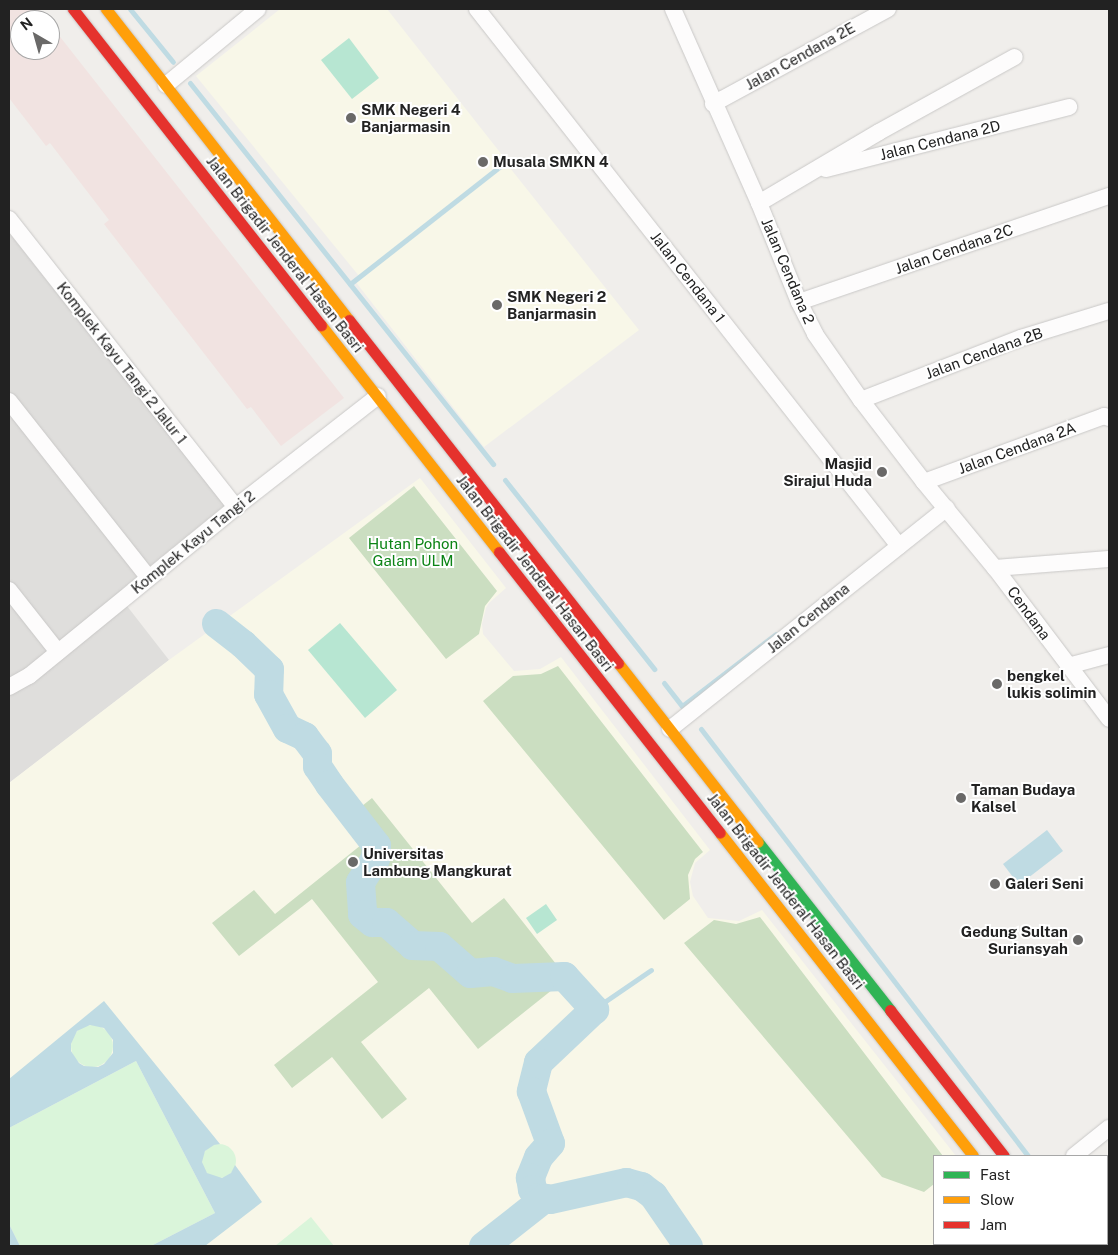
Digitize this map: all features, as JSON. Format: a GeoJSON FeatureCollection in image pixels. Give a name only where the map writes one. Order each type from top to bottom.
{"type":"FeatureCollection","features":[{"type":"Feature","properties":{"kind":"highway","name":"Jalan Brigadir Jenderal Hasan Basri"},"geometry":{"type":"LineString","coordinates":[[73,9],[85,17],[378,396],[972,1155]]}},
{"type":"Feature","properties":{"kind":"highway","name":"Jalan Brigadir Jenderal Hasan Basri"},"geometry":{"type":"LineString","coordinates":[[106,9],[1003,1155]]}},
{"type":"Feature","properties":{"kind":"street"},"geometry":{"type":"LineString","coordinates":[[166,85],[258,9]]}},
{"type":"Feature","properties":{"kind":"street","name":"Jalan Cendana 1"},"geometry":{"type":"LineString","coordinates":[[478,9],[899,546]]}},
{"type":"Feature","properties":{"kind":"street","name":"Jalan Cendana 2"},"geometry":{"type":"LineString","coordinates":[[672,9],[759,203],[799,302],[832,361],[924,482],[947,508]]}},
{"type":"Feature","properties":{"kind":"street","name":"Jalan Cendana 2E"},"geometry":{"type":"LineString","coordinates":[[713,104],[888,9]]}},
{"type":"Feature","properties":{"kind":"street","name":"Jalan Cendana 2D"},"geometry":{"type":"LineString","coordinates":[[759,203],[879,132],[1015,57]]}},
{"type":"Feature","properties":{"kind":"street","name":"Jalan Cendana 2D"},"geometry":{"type":"LineString","coordinates":[[810,174],[1069,107]]}},
{"type":"Feature","properties":{"kind":"street","name":"Jalan Cendana 2C"},"geometry":{"type":"LineString","coordinates":[[799,302],[1109,196]]}},
{"type":"Feature","properties":{"kind":"street","name":"Komplek Kayu Tangi 2 Jalur 1"},"geometry":{"type":"LineString","coordinates":[[9,219],[236,507]]}},
{"type":"Feature","properties":{"kind":"street","name":"Jalan Cendana 2B"},"geometry":{"type":"LineString","coordinates":[[861,400],[1020,338],[1109,311]]}},
{"type":"Feature","properties":{"kind":"street","name":"Komplek Kayu Tangi 2"},"geometry":{"type":"LineString","coordinates":[[9,687],[29,676],[148,577],[378,396]]}},
{"type":"Feature","properties":{"kind":"street"},"geometry":{"type":"LineString","coordinates":[[9,400],[148,577]]}},
{"type":"Feature","properties":{"kind":"street","name":"Jalan Cendana 2A"},"geometry":{"type":"LineString","coordinates":[[924,482],[1104,416],[1109,418]]}},
{"type":"Feature","properties":{"kind":"street","name":"Jalan Cendana"},"geometry":{"type":"LineString","coordinates":[[670,729],[947,508]]}},
{"type":"Feature","properties":{"kind":"street","name":"Cendana"},"geometry":{"type":"LineString","coordinates":[[947,508],[995,568],[1109,719]]}},
{"type":"Feature","properties":{"kind":"street"},"geometry":{"type":"LineString","coordinates":[[995,568],[1109,559]]}},
{"type":"Feature","properties":{"kind":"street"},"geometry":{"type":"LineString","coordinates":[[9,590],[58,652]]}},
{"type":"Feature","properties":{"kind":"street"},"geometry":{"type":"LineString","coordinates":[[1068,666],[1109,655]]}},
{"type":"Feature","properties":{"kind":"street"},"geometry":{"type":"LineString","coordinates":[[1075,1155],[1109,1128]]}},
{"type":"Feature","properties":{"kind":"shaded area"},"geometry":{"type":"Polygon","coordinates":[[[9,9],[38,9],[10,10],[10,60],[60,60],[60,37],[344,398],[281,446],[251,407],[247,409],[104,224],[109,220],[50,143],[46,146],[9,98],[9,9]]]}},
{"type":"Feature","properties":{"kind":"shaded area","name":"SMK Negeri 4 Banjarmasin"},"geometry":{"type":"Polygon","coordinates":[[[280,9],[387,9],[506,160],[359,276],[196,76],[280,9]]]}},
{"type":"Feature","properties":{"kind":"shaded area","name":"SMK Negeri 2 Banjarmasin"},"geometry":{"type":"Polygon","coordinates":[[[506,163],[639,330],[484,447],[355,281],[506,163]]]}},
{"type":"Feature","properties":{"kind":"shaded area"},"geometry":{"type":"Polygon","coordinates":[[[9,233],[225,505],[122,589],[127,606],[169,660],[9,783],[9,233]]]}},
{"type":"Feature","properties":{"kind":"shaded area","name":"Universitas Lambung Mangkurat"},"geometry":{"type":"Polygon","coordinates":[[[420,478],[506,588],[486,608],[482,624],[483,634],[514,671],[540,669],[561,657],[710,850],[695,863],[690,882],[693,896],[708,918],[739,921],[762,910],[955,1155],[933,1155],[933,1245],[974,1245],[9,1246],[9,783],[169,660],[420,478]]]}},
{"type":"Feature","properties":{"kind":"green space"},"geometry":{"type":"Polygon","coordinates":[[[349,38],[379,78],[352,99],[321,60],[349,38]]]}},
{"type":"Feature","properties":{"kind":"green space","name":"Hutan Pohon Galam ULM"},"geometry":{"type":"Polygon","coordinates":[[[414,486],[497,591],[485,606],[479,634],[446,659],[349,538],[414,486]]]}},
{"type":"Feature","properties":{"kind":"green space"},"geometry":{"type":"Polygon","coordinates":[[[340,623],[397,690],[365,718],[308,650],[340,623]]]}},
{"type":"Feature","properties":{"kind":"green space"},"geometry":{"type":"Polygon","coordinates":[[[558,666],[703,852],[695,859],[688,875],[690,899],[664,920],[483,701],[513,676],[541,674],[558,666]]]}},
{"type":"Feature","properties":{"kind":"green space"},"geometry":{"type":"Polygon","coordinates":[[[372,798],[472,923],[504,898],[567,978],[478,1049],[429,988],[361,1042],[407,1099],[382,1119],[332,1057],[292,1088],[274,1065],[378,982],[312,899],[239,956],[212,923],[254,890],[275,914],[361,845],[342,822],[372,798]]]}},
{"type":"Feature","properties":{"kind":"green space"},"geometry":{"type":"Polygon","coordinates":[[[546,904],[557,920],[537,934],[526,918],[546,904]]]}},
{"type":"Feature","properties":{"kind":"green space"},"geometry":{"type":"Polygon","coordinates":[[[760,917],[942,1155],[933,1155],[933,1185],[924,1192],[882,1177],[684,943],[714,920],[736,924],[760,917]]]}},
{"type":"Feature","properties":{"kind":"green space"},"geometry":{"type":"Polygon","coordinates":[[[96,1025],[104,1028],[110,1034],[113,1046],[110,1058],[104,1064],[88,1067],[80,1064],[74,1058],[71,1042],[74,1034],[80,1028],[96,1025]]]}},
{"type":"Feature","properties":{"kind":"green space"},"geometry":{"type":"Polygon","coordinates":[[[136,1061],[215,1213],[151,1246],[20,1246],[9,1224],[9,1128],[136,1061]]]}},
{"type":"Feature","properties":{"kind":"green space"},"geometry":{"type":"Polygon","coordinates":[[[219,1144],[231,1149],[236,1161],[231,1173],[219,1178],[207,1173],[202,1161],[207,1149],[219,1144]]]}},
{"type":"Feature","properties":{"kind":"green space"},"geometry":{"type":"Polygon","coordinates":[[[311,1217],[334,1246],[275,1246],[311,1217]]]}},
{"type":"Feature","properties":{"kind":"water"},"geometry":{"type":"Polygon","coordinates":[[[1047,830],[1063,851],[1019,885],[1003,864],[1047,830]]]}},
{"type":"Feature","properties":{"kind":"water"},"geometry":{"type":"Polygon","coordinates":[[[104,1001],[220,1144],[214,1145],[205,1151],[202,1162],[207,1173],[222,1178],[231,1173],[235,1165],[262,1202],[205,1246],[151,1246],[215,1213],[136,1061],[9,1128],[9,1079],[104,1001]],[[90,1025],[77,1031],[71,1044],[71,1051],[79,1063],[84,1066],[98,1067],[104,1064],[113,1053],[113,1040],[104,1028],[90,1025]]]}},
{"type":"Feature","properties":{"kind":"water"},"geometry":{"type":"Polygon","coordinates":[[[9,1224],[20,1246],[9,1246],[9,1224]]]}},
{"type":"Feature","properties":{"kind":"waterway"},"geometry":{"type":"LineString","coordinates":[[130,9],[173,62]]}},
{"type":"Feature","properties":{"kind":"waterway"},"geometry":{"type":"LineString","coordinates":[[190,83],[493,464]]}},
{"type":"Feature","properties":{"kind":"waterway"},"geometry":{"type":"LineString","coordinates":[[350,284],[503,164]]}},
{"type":"Feature","properties":{"kind":"waterway"},"geometry":{"type":"LineString","coordinates":[[505,480],[654,669]]}},
{"type":"Feature","properties":{"kind":"waterway"},"geometry":{"type":"LineString","coordinates":[[216,623],[243,644],[269,669],[268,694],[287,728],[304,736],[317,753],[317,766],[376,845],[375,858],[360,882],[362,914],[372,922],[386,922],[412,945],[439,946],[470,973],[493,971],[512,978],[564,976],[594,1009],[538,1062],[531,1091],[550,1143],[538,1157],[530,1177],[532,1189],[538,1197],[550,1199],[626,1182],[641,1186],[653,1195],[688,1246]]}},
{"type":"Feature","properties":{"kind":"waterway"},"geometry":{"type":"LineString","coordinates":[[664,683],[682,706],[776,634]]}},
{"type":"Feature","properties":{"kind":"waterway"},"geometry":{"type":"LineString","coordinates":[[701,729],[1027,1155]]}},
{"type":"Feature","properties":{"kind":"waterway"},"geometry":{"type":"LineString","coordinates":[[594,1009],[651,970]]}},
{"type":"Feature","properties":{"kind":"waterway"},"geometry":{"type":"LineString","coordinates":[[483,1246],[544,1198]]}},
{"type":"Feature","properties":{"kind":"traffic: fast"},"geometry":{"type":"LineString","coordinates":[[758,842],[890,1010]]}},
{"type":"Feature","properties":{"kind":"traffic: slow"},"geometry":{"type":"LineString","coordinates":[[106,9],[349,320]]}},
{"type":"Feature","properties":{"kind":"traffic: slow"},"geometry":{"type":"LineString","coordinates":[[321,325],[499,552]]}},
{"type":"Feature","properties":{"kind":"traffic: slow"},"geometry":{"type":"LineString","coordinates":[[618,663],[758,842]]}},
{"type":"Feature","properties":{"kind":"traffic: slow"},"geometry":{"type":"LineString","coordinates":[[720,833],[972,1155]]}},
{"type":"Feature","properties":{"kind":"traffic: jam"},"geometry":{"type":"LineString","coordinates":[[73,9],[321,325]]}},
{"type":"Feature","properties":{"kind":"traffic: jam"},"geometry":{"type":"LineString","coordinates":[[349,320],[618,663]]}},
{"type":"Feature","properties":{"kind":"traffic: jam"},"geometry":{"type":"LineString","coordinates":[[499,552],[720,833]]}},
{"type":"Feature","properties":{"kind":"traffic: jam"},"geometry":{"type":"LineString","coordinates":[[890,1010],[1003,1155]]}},
{"type":"Feature","properties":{"kind":"place","name":"SMK Negeri 4 Banjarmasin"},"geometry":{"type":"Point","coordinates":[351,118]}},
{"type":"Feature","properties":{"kind":"place","name":"Musala SMKN 4"},"geometry":{"type":"Point","coordinates":[483,162]}},
{"type":"Feature","properties":{"kind":"place","name":"SMK Negeri 2 Banjarmasin"},"geometry":{"type":"Point","coordinates":[497,305]}},
{"type":"Feature","properties":{"kind":"place","name":"Masjid Sirajul Huda"},"geometry":{"type":"Point","coordinates":[882,472]}},
{"type":"Feature","properties":{"kind":"place","name":"bengkel lukis solimin"},"geometry":{"type":"Point","coordinates":[997,684]}},
{"type":"Feature","properties":{"kind":"place","name":"Taman Budaya Kalsel"},"geometry":{"type":"Point","coordinates":[961,798]}},
{"type":"Feature","properties":{"kind":"place","name":"Universitas Lambung Mangkurat"},"geometry":{"type":"Point","coordinates":[353,862]}},
{"type":"Feature","properties":{"kind":"place","name":"Galeri Seni"},"geometry":{"type":"Point","coordinates":[995,884]}},
{"type":"Feature","properties":{"kind":"place","name":"Gedung Sultan Suriansyah"},"geometry":{"type":"Point","coordinates":[1078,940]}}]}
